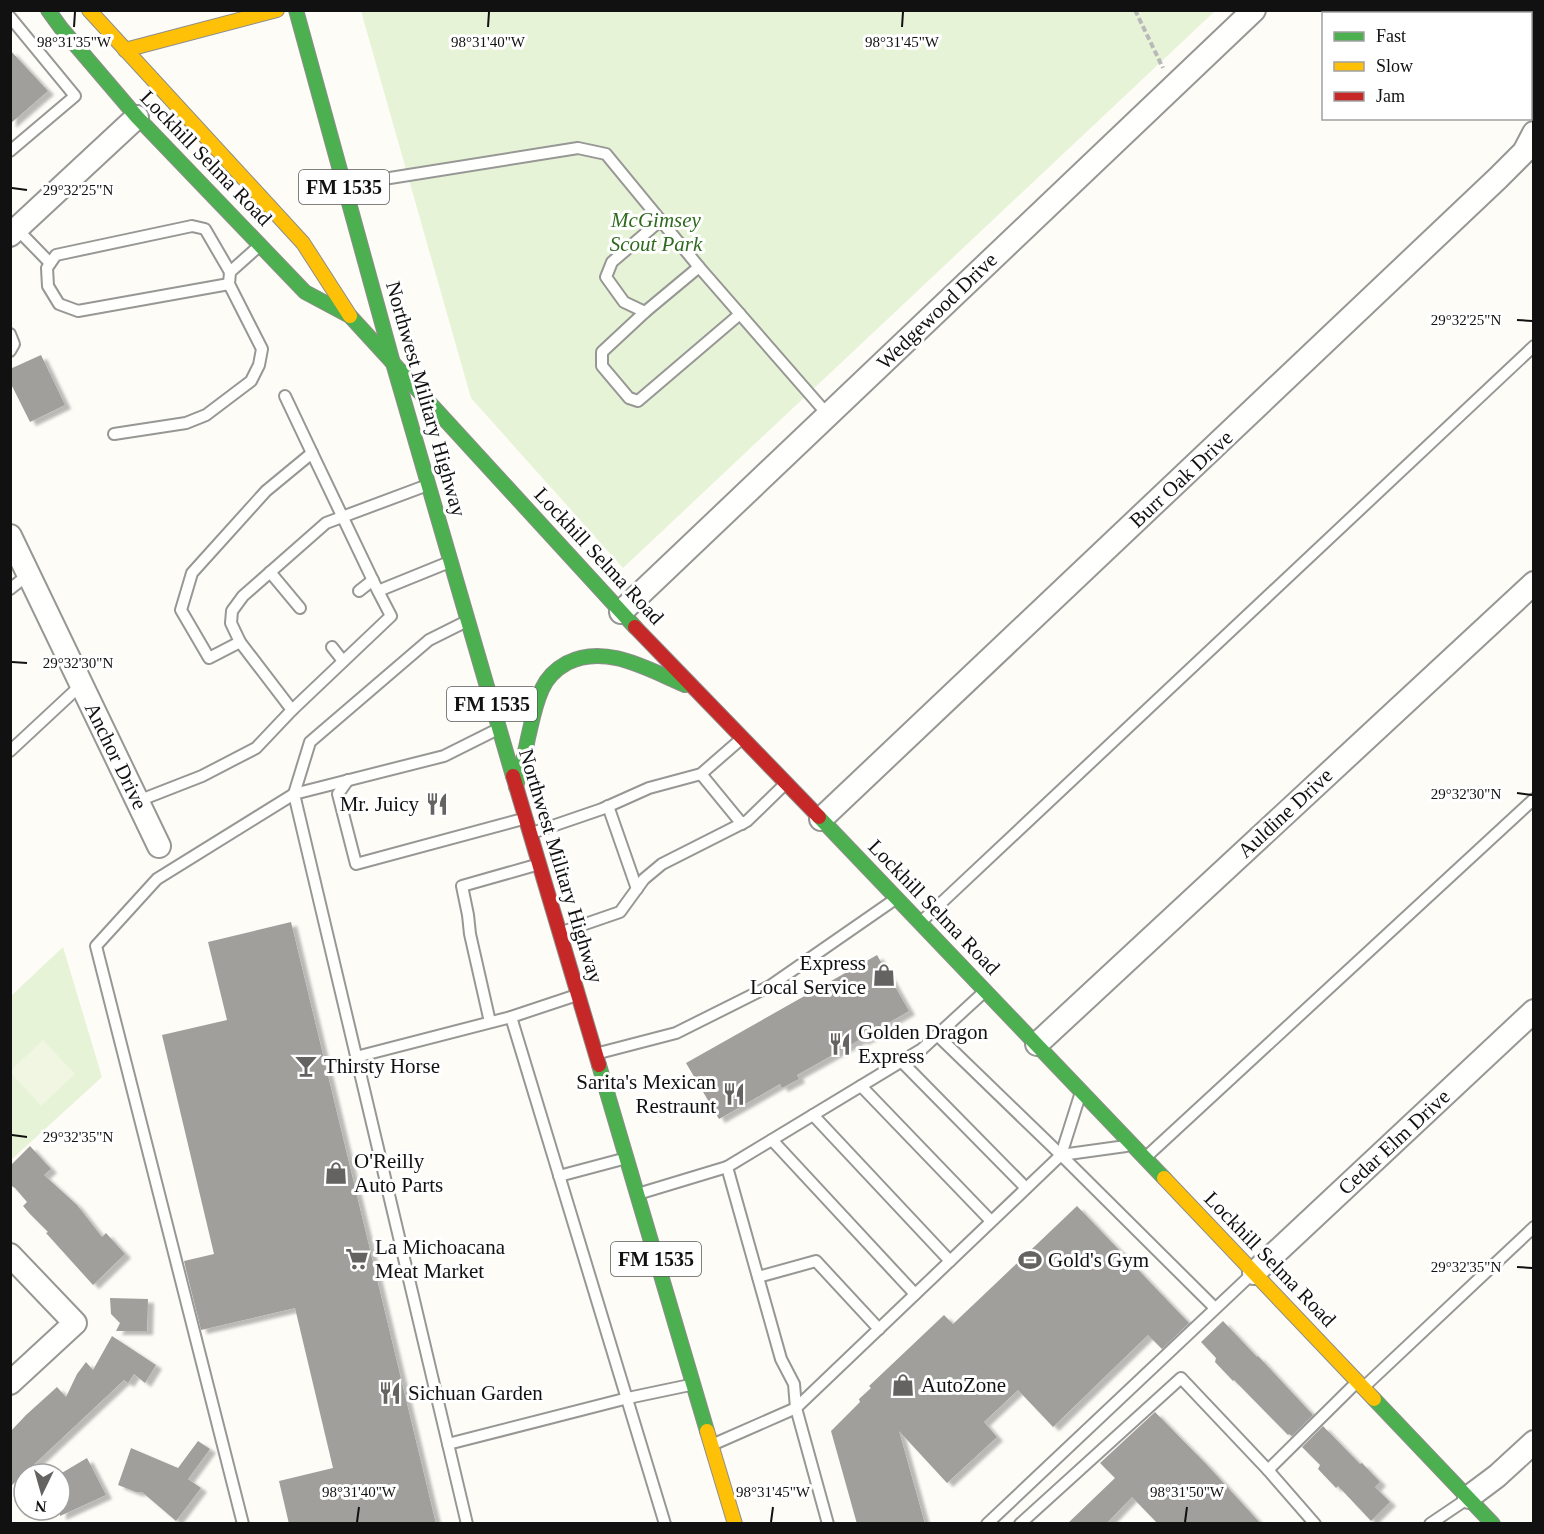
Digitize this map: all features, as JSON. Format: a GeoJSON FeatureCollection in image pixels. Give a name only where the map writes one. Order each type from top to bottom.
{"type":"FeatureCollection","features":[{"type":"Feature","properties":{"kind":"main road","name":"Lockhill Selma Road"},"geometry":{"type":"LineString","coordinates":[[48,10],[61,28],[305,292],[349,315]]}},
{"type":"Feature","properties":{"kind":"main road","name":"Lockhill Selma Road"},"geometry":{"type":"LineString","coordinates":[[89,10],[303,243],[349,315],[621,612],[921,922],[1493,1524]]}},
{"type":"Feature","properties":{"kind":"main road"},"geometry":{"type":"LineString","coordinates":[[125,50],[277,10]]}},
{"type":"Feature","properties":{"kind":"main road","name":"Northwest Military Highway"},"geometry":{"type":"LineString","coordinates":[[296,10],[467,621],[735,1524]]}},
{"type":"Feature","properties":{"kind":"main road"},"geometry":{"type":"LineString","coordinates":[[199,150],[229,163]]}},
{"type":"Feature","properties":{"kind":"main road"},"geometry":{"type":"LineString","coordinates":[[516,788],[538,698],[547,679],[562,666],[578,657],[611,657],[696,689]]}},
{"type":"Feature","properties":{"kind":"street","name":"Wedgewood Drive"},"geometry":{"type":"LineString","coordinates":[[621,612],[1254,10]]}},
{"type":"Feature","properties":{"kind":"street"},"geometry":{"type":"LineString","coordinates":[[13,229],[144,116]]}},
{"type":"Feature","properties":{"kind":"street","name":"Burr Oak Drive"},"geometry":{"type":"LineString","coordinates":[[821,819],[1498,178],[1524,152],[1533,133]]}},
{"type":"Feature","properties":{"kind":"street","name":"Anchor Drive"},"geometry":{"type":"LineString","coordinates":[[10,536],[159,846]]}},
{"type":"Feature","properties":{"kind":"street","name":"Auldine Drive"},"geometry":{"type":"LineString","coordinates":[[1036,1044],[1533,583]]}},
{"type":"Feature","properties":{"kind":"street","name":"Cedar Elm Drive"},"geometry":{"type":"LineString","coordinates":[[1254,1273],[1533,1011]]}},
{"type":"Feature","properties":{"kind":"street"},"geometry":{"type":"LineString","coordinates":[[10,1255],[75,1323],[10,1383]]}},
{"type":"Feature","properties":{"kind":"street"},"geometry":{"type":"LineString","coordinates":[[1469,1497],[1497,1476],[1533,1442]]}},
{"type":"Feature","properties":{"kind":"lane"},"geometry":{"type":"LineString","coordinates":[[10,151],[75,96],[10,17],[16,10]]}},
{"type":"Feature","properties":{"kind":"lane"},"geometry":{"type":"LineString","coordinates":[[344,186],[578,148],[606,154],[699,267],[828,415]]}},
{"type":"Feature","properties":{"kind":"lane"},"geometry":{"type":"LineString","coordinates":[[645,312],[624,302],[606,277],[612,262],[661,220]]}},
{"type":"Feature","properties":{"kind":"lane"},"geometry":{"type":"LineString","coordinates":[[114,434],[186,423],[206,415],[251,381],[259,365],[262,349],[229,284],[230,272],[205,229],[192,226],[56,255],[47,268],[48,286],[59,304],[78,311],[229,284]]}},
{"type":"Feature","properties":{"kind":"lane"},"geometry":{"type":"LineString","coordinates":[[13,229],[50,263]]}},
{"type":"Feature","properties":{"kind":"lane"},"geometry":{"type":"LineString","coordinates":[[230,272],[260,245]]}},
{"type":"Feature","properties":{"kind":"lane"},"geometry":{"type":"LineString","coordinates":[[699,267],[602,352],[602,366],[629,398],[638,401],[740,314]]}},
{"type":"Feature","properties":{"kind":"lane"},"geometry":{"type":"LineString","coordinates":[[10,334],[14,344],[10,351]]}},
{"type":"Feature","properties":{"kind":"lane"},"geometry":{"type":"LineString","coordinates":[[921,922],[1533,346]]}},
{"type":"Feature","properties":{"kind":"lane"},"geometry":{"type":"LineString","coordinates":[[138,801],[202,776],[256,748],[292,710],[391,616],[285,396]]}},
{"type":"Feature","properties":{"kind":"lane"},"geometry":{"type":"LineString","coordinates":[[240,642],[209,658],[181,610],[192,573],[266,491],[312,453]]}},
{"type":"Feature","properties":{"kind":"lane"},"geometry":{"type":"LineString","coordinates":[[292,710],[240,642],[231,623],[232,611],[243,596],[326,523],[428,485]]}},
{"type":"Feature","properties":{"kind":"lane"},"geometry":{"type":"LineString","coordinates":[[378,591],[450,561]]}},
{"type":"Feature","properties":{"kind":"lane"},"geometry":{"type":"LineString","coordinates":[[270,572],[300,608]]}},
{"type":"Feature","properties":{"kind":"lane"},"geometry":{"type":"LineString","coordinates":[[10,589],[29,574]]}},
{"type":"Feature","properties":{"kind":"lane"},"geometry":{"type":"LineString","coordinates":[[359,591],[373,580]]}},
{"type":"Feature","properties":{"kind":"lane"},"geometry":{"type":"LineString","coordinates":[[467,621],[429,640],[310,742],[294,794],[467,1524]]}},
{"type":"Feature","properties":{"kind":"lane"},"geometry":{"type":"LineString","coordinates":[[333,647],[343,661]]}},
{"type":"Feature","properties":{"kind":"lane"},"geometry":{"type":"LineString","coordinates":[[10,751],[82,684]]}},
{"type":"Feature","properties":{"kind":"lane"},"geometry":{"type":"LineString","coordinates":[[243,1524],[96,946],[157,879],[294,794],[444,756],[499,728]]}},
{"type":"Feature","properties":{"kind":"lane"},"geometry":{"type":"LineString","coordinates":[[529,834],[608,806],[649,788],[701,774],[743,738]]}},
{"type":"Feature","properties":{"kind":"lane"},"geometry":{"type":"LineString","coordinates":[[701,774],[742,824]]}},
{"type":"Feature","properties":{"kind":"lane"},"geometry":{"type":"LineString","coordinates":[[348,780],[338,794],[357,864],[525,819]]}},
{"type":"Feature","properties":{"kind":"lane"},"geometry":{"type":"LineString","coordinates":[[559,933],[620,912],[644,879],[662,864],[747,821],[787,783]]}},
{"type":"Feature","properties":{"kind":"lane"},"geometry":{"type":"LineString","coordinates":[[1145,1158],[1533,799]]}},
{"type":"Feature","properties":{"kind":"lane"},"geometry":{"type":"LineString","coordinates":[[608,806],[637,889]]}},
{"type":"Feature","properties":{"kind":"lane"},"geometry":{"type":"LineString","coordinates":[[490,1023],[462,886],[539,864]]}},
{"type":"Feature","properties":{"kind":"lane"},"geometry":{"type":"LineString","coordinates":[[595,1054],[676,1033],[770,986],[897,898]]}},
{"type":"Feature","properties":{"kind":"lane"},"geometry":{"type":"LineString","coordinates":[[637,1194],[727,1167],[922,1049],[985,991]]}},
{"type":"Feature","properties":{"kind":"lane"},"geometry":{"type":"LineString","coordinates":[[356,1057],[512,1017],[578,995]]}},
{"type":"Feature","properties":{"kind":"lane"},"geometry":{"type":"LineString","coordinates":[[512,1017],[664,1524]]}},
{"type":"Feature","properties":{"kind":"lane"},"geometry":{"type":"LineString","coordinates":[[937,1035],[1215,1308]]}},
{"type":"Feature","properties":{"kind":"lane"},"geometry":{"type":"LineString","coordinates":[[902,1062],[1026,1188]]}},
{"type":"Feature","properties":{"kind":"lane"},"geometry":{"type":"LineString","coordinates":[[861,1086],[991,1221]]}},
{"type":"Feature","properties":{"kind":"lane"},"geometry":{"type":"LineString","coordinates":[[711,1445],[796,1408],[879,1329],[1061,1155],[1081,1092]]}},
{"type":"Feature","properties":{"kind":"lane"},"geometry":{"type":"LineString","coordinates":[[813,1115],[951,1260]]}},
{"type":"Feature","properties":{"kind":"lane"},"geometry":{"type":"LineString","coordinates":[[772,1140],[915,1294]]}},
{"type":"Feature","properties":{"kind":"lane"},"geometry":{"type":"LineString","coordinates":[[1061,1155],[1132,1146]]}},
{"type":"Feature","properties":{"kind":"lane"},"geometry":{"type":"LineString","coordinates":[[559,1176],[626,1158]]}},
{"type":"Feature","properties":{"kind":"lane"},"geometry":{"type":"LineString","coordinates":[[727,1167],[782,1359],[794,1384],[796,1408],[828,1524]]}},
{"type":"Feature","properties":{"kind":"lane"},"geometry":{"type":"LineString","coordinates":[[1268,1470],[1533,1227]]}},
{"type":"Feature","properties":{"kind":"lane"},"geometry":{"type":"LineString","coordinates":[[758,1277],[816,1261],[879,1329]]}},
{"type":"Feature","properties":{"kind":"lane"},"geometry":{"type":"LineString","coordinates":[[987,1524],[1254,1273]]}},
{"type":"Feature","properties":{"kind":"lane"},"geometry":{"type":"LineString","coordinates":[[1020,1524],[1181,1378],[1268,1470],[1314,1524]]}},
{"type":"Feature","properties":{"kind":"lane"},"geometry":{"type":"LineString","coordinates":[[448,1444],[628,1398],[693,1385]]}},
{"type":"Feature","properties":{"kind":"lane"},"geometry":{"type":"LineString","coordinates":[[1430,1524],[1469,1497]]}},
{"type":"Feature","properties":{"kind":"path"},"geometry":{"type":"LineString","coordinates":[[1135,10],[1173,87]]}},
{"type":"Feature","properties":{"kind":"green space","name":"McGimsey Scout Park"},"geometry":{"type":"Polygon","coordinates":[[[361,11],[1215,11],[623,568],[471,398],[361,11]]]}},
{"type":"Feature","properties":{"kind":"green space"},"geometry":{"type":"Polygon","coordinates":[[[63,947],[102,1077],[11,1160],[11,996],[63,947]]]}},
{"type":"Feature","properties":{"kind":"green space"},"geometry":{"type":"Polygon","coordinates":[[[43,1040],[75,1074],[41,1106],[10,1071],[43,1040]]]}},
{"type":"Feature","properties":{"kind":"building"},"geometry":{"type":"Polygon","coordinates":[[[10,50],[48,91],[10,124],[10,50]]]}},
{"type":"Feature","properties":{"kind":"building"},"geometry":{"type":"Polygon","coordinates":[[[41,355],[65,405],[30,422],[10,382],[10,369],[41,355]]]}},
{"type":"Feature","properties":{"kind":"building"},"geometry":{"type":"Polygon","coordinates":[[[291,922],[436,1524],[289,1524],[279,1481],[333,1468],[295,1308],[201,1330],[186,1270],[184,1261],[214,1254],[162,1035],[227,1020],[208,942],[291,922]]]}},
{"type":"Feature","properties":{"kind":"building"},"geometry":{"type":"Polygon","coordinates":[[[877,955],[909,1011],[878,1029],[880,1032],[862,1041],[861,1039],[797,1075],[799,1079],[782,1088],[780,1084],[719,1119],[686,1063],[877,955]]]}},
{"type":"Feature","properties":{"kind":"building"},"geometry":{"type":"Polygon","coordinates":[[[30,1146],[51,1169],[44,1175],[77,1205],[102,1237],[106,1233],[125,1254],[93,1285],[23,1206],[27,1202],[10,1185],[10,1166],[30,1146]]]}},
{"type":"Feature","properties":{"kind":"building"},"geometry":{"type":"Polygon","coordinates":[[[1077,1206],[1189,1323],[1162,1349],[1148,1335],[1053,1427],[1018,1390],[984,1422],[997,1437],[947,1483],[899,1431],[925,1524],[857,1524],[831,1431],[860,1402],[859,1399],[871,1388],[869,1386],[944,1315],[953,1324],[1077,1206]]]}},
{"type":"Feature","properties":{"kind":"building"},"geometry":{"type":"Polygon","coordinates":[[[110,1298],[148,1299],[147,1331],[116,1331],[120,1323],[111,1314],[110,1298]]]}},
{"type":"Feature","properties":{"kind":"building"},"geometry":{"type":"Polygon","coordinates":[[[1223,1321],[1313,1415],[1292,1436],[1288,1435],[1233,1381],[1215,1362],[1216,1358],[1201,1342],[1223,1321]]]}},
{"type":"Feature","properties":{"kind":"building"},"geometry":{"type":"Polygon","coordinates":[[[112,1336],[156,1365],[145,1383],[134,1374],[128,1383],[124,1380],[37,1462],[12,1462],[12,1485],[10,1487],[10,1432],[57,1387],[66,1397],[77,1374],[86,1362],[93,1370],[112,1336]]]}},
{"type":"Feature","properties":{"kind":"building"},"geometry":{"type":"Polygon","coordinates":[[[1155,1412],[1261,1524],[1158,1524],[1132,1497],[1106,1524],[1067,1524],[1115,1478],[1100,1463],[1155,1412]]]}},
{"type":"Feature","properties":{"kind":"building"},"geometry":{"type":"Polygon","coordinates":[[[1323,1426],[1380,1482],[1375,1487],[1390,1502],[1371,1521],[1338,1486],[1336,1488],[1318,1469],[1320,1465],[1302,1447],[1323,1426]]]}},
{"type":"Feature","properties":{"kind":"building"},"geometry":{"type":"Polygon","coordinates":[[[198,1441],[210,1449],[188,1479],[201,1488],[176,1521],[142,1492],[118,1485],[131,1448],[178,1468],[198,1441]]]}},
{"type":"Feature","properties":{"kind":"building"},"geometry":{"type":"Polygon","coordinates":[[[87,1458],[106,1495],[72,1511],[72,1467],[87,1458]]]}},
{"type":"Feature","properties":{"kind":"traffic: fast"},"geometry":{"type":"LineString","coordinates":[[48,10],[137,117],[305,292],[348,315]]}},
{"type":"Feature","properties":{"kind":"traffic: fast"},"geometry":{"type":"LineString","coordinates":[[296,10],[393,363],[513,776]]}},
{"type":"Feature","properties":{"kind":"traffic: fast"},"geometry":{"type":"LineString","coordinates":[[350,316],[635,627]]}},
{"type":"Feature","properties":{"kind":"traffic: fast"},"geometry":{"type":"LineString","coordinates":[[516,787],[540,695],[549,678],[563,665],[582,658],[612,657],[642,666],[685,685]]}},
{"type":"Feature","properties":{"kind":"traffic: fast"},"geometry":{"type":"LineString","coordinates":[[819,817],[1164,1178]]}},
{"type":"Feature","properties":{"kind":"traffic: fast"},"geometry":{"type":"LineString","coordinates":[[599,1065],[707,1431]]}},
{"type":"Feature","properties":{"kind":"traffic: fast"},"geometry":{"type":"LineString","coordinates":[[1374,1399],[1493,1524]]}},
{"type":"Feature","properties":{"kind":"traffic: slow"},"geometry":{"type":"LineString","coordinates":[[89,10],[303,243],[350,316]]}},
{"type":"Feature","properties":{"kind":"traffic: slow"},"geometry":{"type":"LineString","coordinates":[[125,50],[277,10]]}},
{"type":"Feature","properties":{"kind":"traffic: slow"},"geometry":{"type":"LineString","coordinates":[[1164,1178],[1374,1399]]}},
{"type":"Feature","properties":{"kind":"traffic: slow"},"geometry":{"type":"LineString","coordinates":[[707,1431],[735,1524]]}},
{"type":"Feature","properties":{"kind":"traffic: jam"},"geometry":{"type":"LineString","coordinates":[[635,627],[819,817]]}},
{"type":"Feature","properties":{"kind":"traffic: jam"},"geometry":{"type":"LineString","coordinates":[[513,776],[599,1065]]}},
{"type":"Feature","properties":{"kind":"place","name":"Mr. Juicy"},"geometry":{"type":"Point","coordinates":[437,804]}},
{"type":"Feature","properties":{"kind":"place","name":"Express Local Service"},"geometry":{"type":"Point","coordinates":[884,975]}},
{"type":"Feature","properties":{"kind":"place","name":"Golden Dragon Express"},"geometry":{"type":"Point","coordinates":[840,1044]}},
{"type":"Feature","properties":{"kind":"place","name":"Thirsty Horse"},"geometry":{"type":"Point","coordinates":[306,1066]}},
{"type":"Feature","properties":{"kind":"place","name":"Sarita's Mexican Restraunt"},"geometry":{"type":"Point","coordinates":[734,1094]}},
{"type":"Feature","properties":{"kind":"place","name":"O'Reilly Auto Parts"},"geometry":{"type":"Point","coordinates":[336,1173]}},
{"type":"Feature","properties":{"kind":"place","name":"La Michoacana Meat Market"},"geometry":{"type":"Point","coordinates":[357,1259]}},
{"type":"Feature","properties":{"kind":"place","name":"Gold's Gym"},"geometry":{"type":"Point","coordinates":[1030,1260]}},
{"type":"Feature","properties":{"kind":"place","name":"AutoZone"},"geometry":{"type":"Point","coordinates":[903,1385]}},
{"type":"Feature","properties":{"kind":"place","name":"Sichuan Garden"},"geometry":{"type":"Point","coordinates":[390,1393]}}]}
